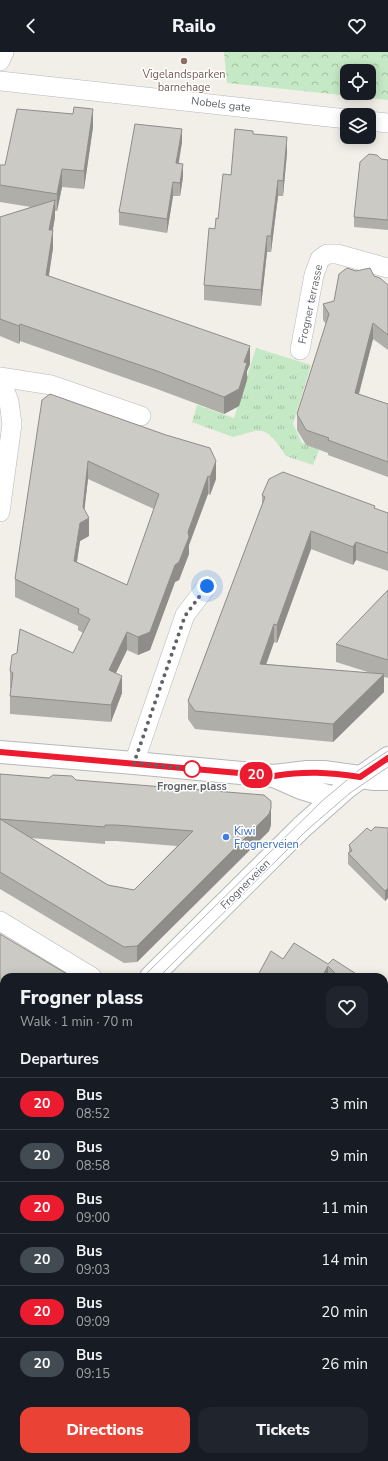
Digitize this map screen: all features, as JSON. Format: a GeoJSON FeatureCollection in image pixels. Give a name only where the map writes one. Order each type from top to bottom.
{"type":"FeatureCollection","features":[{"type":"Feature","properties":{"kind":"street"},"geometry":{"type":"LineString","coordinates":[[0,61],[4,52]]}},
{"type":"Feature","properties":{"kind":"street","name":"Nobels gate"},"geometry":{"type":"LineString","coordinates":[[0,81],[340,118]]}},
{"type":"Feature","properties":{"kind":"street"},"geometry":{"type":"LineString","coordinates":[[376,122],[388,123]]}},
{"type":"Feature","properties":{"kind":"street","name":"Frogner terrasse"},"geometry":{"type":"LineString","coordinates":[[300,350],[314,275],[320,259],[327,254],[337,254],[388,268]]}},
{"type":"Feature","properties":{"kind":"street"},"geometry":{"type":"LineString","coordinates":[[0,512],[12,424],[9,402],[0,377],[51,386],[141,416]]}},
{"type":"Feature","properties":{"kind":"street"},"geometry":{"type":"LineString","coordinates":[[134,763],[185,616],[207,586]]}},
{"type":"Feature","properties":{"kind":"street"},"geometry":{"type":"LineString","coordinates":[[0,752],[274,776],[307,772],[324,772],[388,779]]}},
{"type":"Feature","properties":{"kind":"street","name":"Frognerveien"},"geometry":{"type":"LineString","coordinates":[[155,973],[334,798],[360,777],[388,758]]}},
{"type":"Feature","properties":{"kind":"street"},"geometry":{"type":"LineString","coordinates":[[274,776],[301,788],[334,798]]}},
{"type":"Feature","properties":{"kind":"street"},"geometry":{"type":"LineString","coordinates":[[0,921],[85,973]]}},
{"type":"Feature","properties":{"kind":"green space"},"geometry":{"type":"Polygon","coordinates":[[[224,52],[388,52],[388,100],[376,99],[376,64],[340,64],[340,95],[227,83],[224,52]]]}},
{"type":"Feature","properties":{"kind":"green space"},"geometry":{"type":"Polygon","coordinates":[[[256,348],[311,365],[293,424],[302,443],[319,450],[313,465],[286,456],[270,435],[263,431],[255,431],[233,437],[192,422],[197,405],[234,418],[256,348]]]}},
{"type":"Feature","properties":{"kind":"building"},"geometry":{"type":"Polygon","coordinates":[[[74,107],[93,109],[84,171],[62,169],[57,194],[0,185],[0,165],[5,165],[17,109],[73,114],[74,107]]]}},
{"type":"Feature","properties":{"kind":"building"},"geometry":{"type":"Polygon","coordinates":[[[135,124],[182,129],[176,163],[183,164],[180,183],[173,182],[167,219],[119,212],[135,124]]]}},
{"type":"Feature","properties":{"kind":"building"},"geometry":{"type":"Polygon","coordinates":[[[235,129],[253,131],[253,134],[287,137],[283,181],[278,180],[271,236],[267,236],[261,290],[204,285],[209,228],[215,229],[216,218],[218,219],[223,174],[231,175],[235,129]]]}},
{"type":"Feature","properties":{"kind":"building"},"geometry":{"type":"Polygon","coordinates":[[[369,154],[377,155],[381,159],[388,160],[388,220],[354,217],[360,162],[369,154]]]}},
{"type":"Feature","properties":{"kind":"building"},"geometry":{"type":"Polygon","coordinates":[[[55,200],[49,230],[53,230],[46,275],[250,346],[244,362],[247,363],[239,389],[224,397],[157,371],[20,324],[19,326],[0,319],[0,217],[55,200]]]}},
{"type":"Feature","properties":{"kind":"building"},"geometry":{"type":"Polygon","coordinates":[[[347,268],[356,271],[370,268],[374,276],[380,278],[388,285],[388,335],[373,323],[355,393],[388,404],[388,462],[328,440],[329,438],[306,430],[297,414],[329,314],[323,304],[334,301],[339,274],[347,268]]]}},
{"type":"Feature","properties":{"kind":"building"},"geometry":{"type":"Polygon","coordinates":[[[50,394],[166,435],[210,448],[216,461],[210,477],[208,476],[188,532],[189,537],[179,562],[175,565],[150,632],[138,637],[127,632],[109,670],[122,676],[111,705],[10,696],[13,673],[10,671],[12,655],[17,653],[20,629],[73,653],[90,619],[78,613],[79,609],[15,579],[42,400],[50,394]],[[88,461],[83,507],[89,518],[80,523],[74,561],[127,585],[159,494],[88,461]]]}},
{"type":"Feature","properties":{"kind":"building"},"geometry":{"type":"Polygon","coordinates":[[[283,472],[375,506],[374,508],[388,513],[388,553],[356,542],[353,547],[311,531],[277,625],[274,624],[260,664],[384,674],[333,724],[195,711],[188,701],[265,497],[262,495],[269,479],[283,472]]]}},
{"type":"Feature","properties":{"kind":"building"},"geometry":{"type":"Polygon","coordinates":[[[388,590],[388,660],[336,644],[388,590]]]}},
{"type":"Feature","properties":{"kind":"building"},"geometry":{"type":"Polygon","coordinates":[[[0,774],[49,778],[53,775],[72,776],[76,780],[264,795],[271,801],[271,808],[269,814],[137,946],[124,947],[0,872],[0,819],[0,774]],[[0,819],[108,885],[134,890],[193,831],[116,825],[105,825],[105,827],[0,819]]]}},
{"type":"Feature","properties":{"kind":"building"},"geometry":{"type":"Polygon","coordinates":[[[375,827],[388,828],[388,888],[385,891],[348,853],[352,851],[349,845],[367,828],[371,831],[375,827]]]}},
{"type":"Feature","properties":{"kind":"building"},"geometry":{"type":"Polygon","coordinates":[[[0,934],[65,973],[0,973],[0,934]]]}},
{"type":"Feature","properties":{"kind":"building"},"geometry":{"type":"Polygon","coordinates":[[[294,943],[328,964],[333,959],[355,973],[335,973],[328,966],[324,973],[259,973],[271,951],[283,959],[294,943]]]}},
{"type":"Feature","properties":{"kind":"tram line"},"geometry":{"type":"LineString","coordinates":[[147,973],[322,801],[359,770],[388,751]]}},
{"type":"Feature","properties":{"kind":"tram line"},"geometry":{"type":"LineString","coordinates":[[163,973],[306,831],[350,793],[388,767]]}},
{"type":"Feature","properties":{"kind":"bus line","name":"20"},"geometry":{"type":"LineString","coordinates":[[0,752],[274,776],[293,773],[324,772],[360,777],[388,758]]}},
{"type":"Feature","properties":{"kind":"place","name":"Vigelandsparken barnehage"},"geometry":{"type":"Point","coordinates":[184,61]}},
{"type":"Feature","properties":{"kind":"place","name":"Frogner plass"},"geometry":{"type":"Point","coordinates":[192,769]}},
{"type":"Feature","properties":{"kind":"place","name":"Kiwi Frognerveien"},"geometry":{"type":"Point","coordinates":[226,837]}},
{"type":"Feature","properties":{"kind":"route"},"geometry":{"type":"LineString","coordinates":[[192,769],[134,763],[185,616],[207,586]]}}]}
